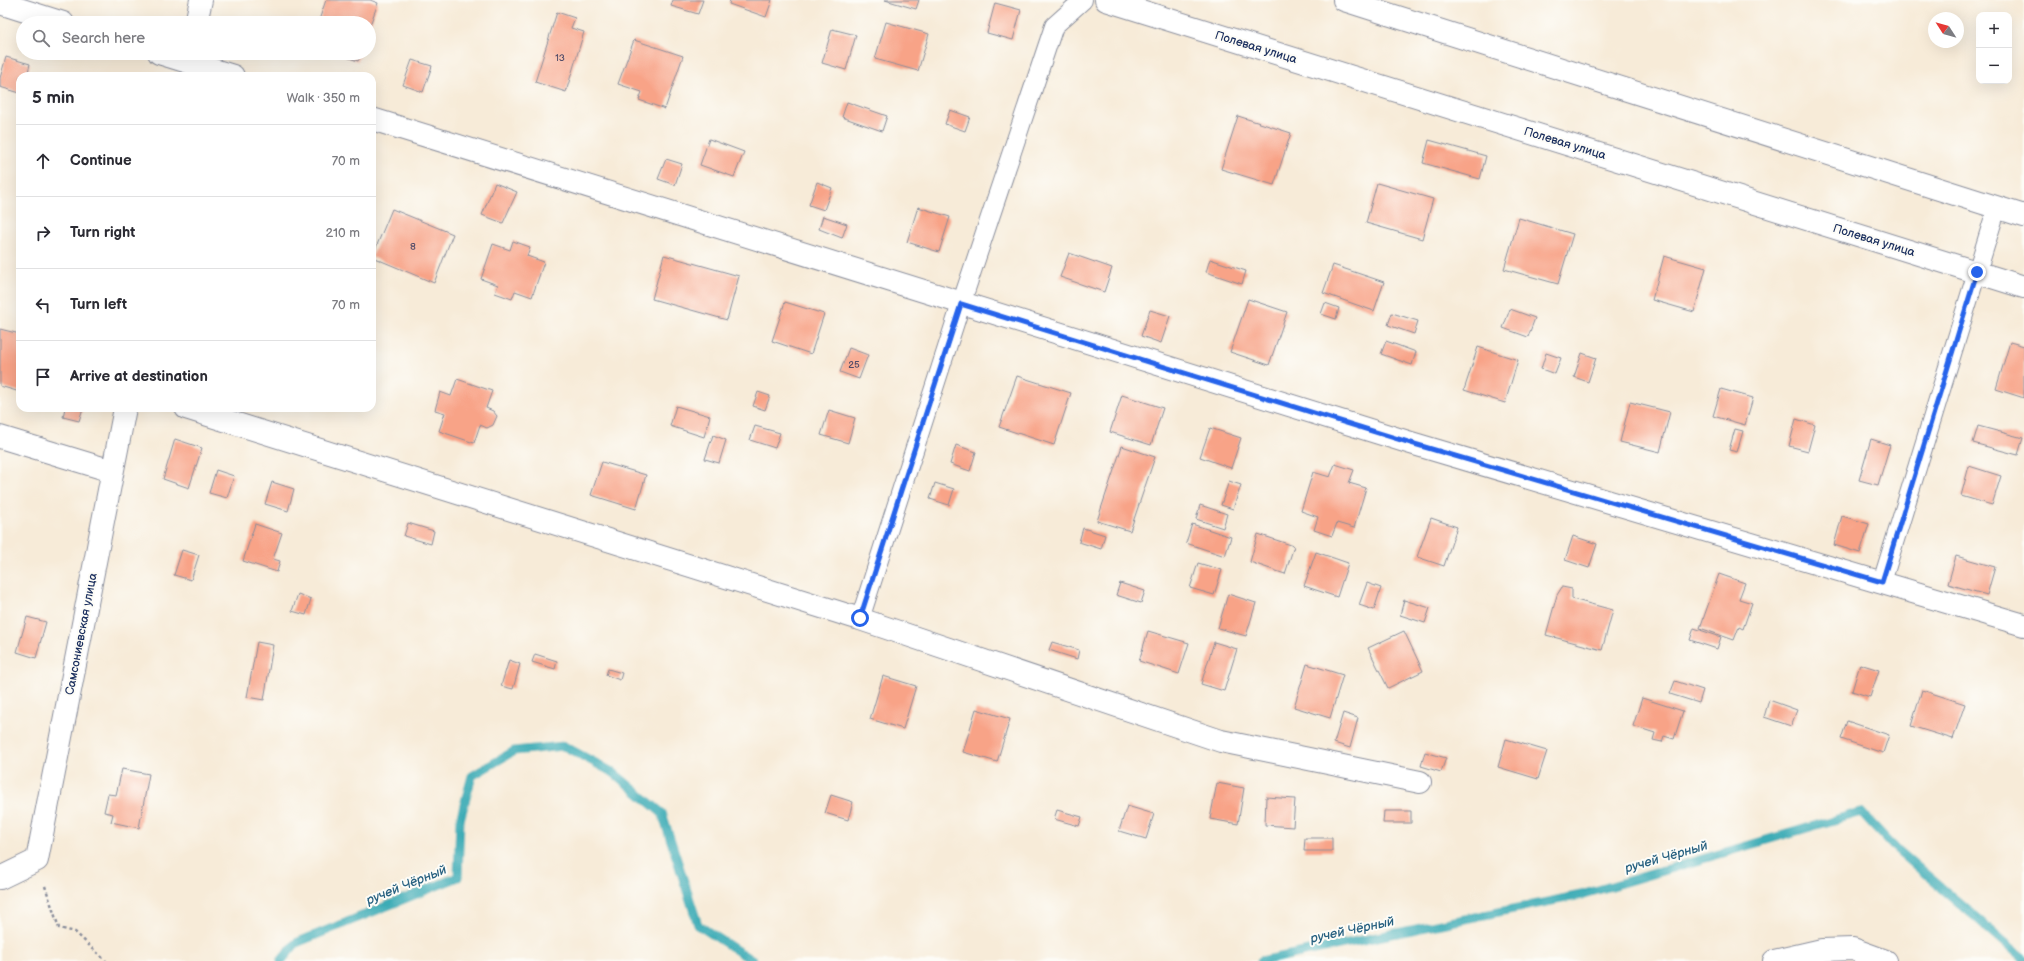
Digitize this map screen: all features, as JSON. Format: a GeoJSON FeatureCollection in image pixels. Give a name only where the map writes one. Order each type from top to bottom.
{"type":"FeatureCollection","features":[{"type":"Feature","properties":{"kind":"street"},"geometry":{"type":"LineString","coordinates":[[198,16],[201,0]]}},
{"type":"Feature","properties":{"kind":"street","name":"Полевая улица"},"geometry":{"type":"LineString","coordinates":[[1106,0],[2024,288]]}},
{"type":"Feature","properties":{"kind":"street"},"geometry":{"type":"LineString","coordinates":[[1344,0],[2024,216]]}},
{"type":"Feature","properties":{"kind":"street"},"geometry":{"type":"LineString","coordinates":[[0,3],[41,16]]}},
{"type":"Feature","properties":{"kind":"street"},"geometry":{"type":"LineString","coordinates":[[177,60],[218,72]]}},
{"type":"Feature","properties":{"kind":"street"},"geometry":{"type":"LineString","coordinates":[[376,121],[1419,445],[2024,625]]}},
{"type":"Feature","properties":{"kind":"street","name":"Самсониевская улица"},"geometry":{"type":"LineString","coordinates":[[37,860],[124,412]]}},
{"type":"Feature","properties":{"kind":"street"},"geometry":{"type":"LineString","coordinates":[[199,412],[860,618],[1221,741],[1420,782]]}},
{"type":"Feature","properties":{"kind":"street"},"geometry":{"type":"LineString","coordinates":[[0,437],[112,471]]}},
{"type":"Feature","properties":{"kind":"street"},"geometry":{"type":"LineString","coordinates":[[0,878],[37,860]]}},
{"type":"Feature","properties":{"kind":"street"},"geometry":{"type":"LineString","coordinates":[[1774,961],[1822,950],[1853,949],[1886,961]]}},
{"type":"Feature","properties":{"kind":"lane"},"geometry":{"type":"LineString","coordinates":[[860,618],[961,304],[1054,26],[1083,0]]}},
{"type":"Feature","properties":{"kind":"lane"},"geometry":{"type":"LineString","coordinates":[[1882,582],[1997,207]]}},
{"type":"Feature","properties":{"kind":"path"},"geometry":{"type":"LineString","coordinates":[[37,860],[59,928],[75,932],[106,961]]}},
{"type":"Feature","properties":{"kind":"building"},"geometry":{"type":"Polygon","coordinates":[[[326,0],[370,0],[378,3],[373,16],[320,16],[326,0]]]}},
{"type":"Feature","properties":{"kind":"building"},"geometry":{"type":"Polygon","coordinates":[[[673,0],[703,0],[698,14],[671,6],[673,0]]]}},
{"type":"Feature","properties":{"kind":"building"},"geometry":{"type":"Polygon","coordinates":[[[730,0],[772,0],[766,17],[729,4],[730,0]]]}},
{"type":"Feature","properties":{"kind":"building"},"geometry":{"type":"Polygon","coordinates":[[[885,0],[919,0],[916,9],[885,0]]]}},
{"type":"Feature","properties":{"kind":"building"},"geometry":{"type":"Polygon","coordinates":[[[995,3],[1021,10],[1013,40],[987,33],[995,3]]]}},
{"type":"Feature","properties":{"kind":"building"},"geometry":{"type":"Polygon","coordinates":[[[557,12],[575,18],[571,28],[584,32],[566,92],[535,82],[557,12]]]}},
{"type":"Feature","properties":{"kind":"building"},"geometry":{"type":"Polygon","coordinates":[[[886,22],[929,34],[918,71],[875,59],[886,22]]]}},
{"type":"Feature","properties":{"kind":"building"},"geometry":{"type":"Polygon","coordinates":[[[832,29],[856,35],[846,70],[822,63],[832,29]]]}},
{"type":"Feature","properties":{"kind":"building"},"geometry":{"type":"Polygon","coordinates":[[[634,40],[683,56],[665,109],[639,100],[642,92],[618,84],[634,40]]]}},
{"type":"Feature","properties":{"kind":"building"},"geometry":{"type":"Polygon","coordinates":[[[6,57],[30,64],[28,72],[16,72],[16,92],[0,87],[0,78],[6,57]]]}},
{"type":"Feature","properties":{"kind":"building"},"geometry":{"type":"Polygon","coordinates":[[[412,60],[432,66],[423,92],[403,85],[412,60]]]}},
{"type":"Feature","properties":{"kind":"building"},"geometry":{"type":"Polygon","coordinates":[[[847,102],[887,116],[882,131],[842,117],[847,102]]]}},
{"type":"Feature","properties":{"kind":"building"},"geometry":{"type":"Polygon","coordinates":[[[950,110],[970,117],[965,131],[945,124],[950,110]]]}},
{"type":"Feature","properties":{"kind":"building"},"geometry":{"type":"Polygon","coordinates":[[[1238,116],[1291,133],[1274,185],[1221,169],[1238,116]]]}},
{"type":"Feature","properties":{"kind":"building"},"geometry":{"type":"Polygon","coordinates":[[[709,139],[744,152],[734,177],[700,165],[709,139]]]}},
{"type":"Feature","properties":{"kind":"building"},"geometry":{"type":"Polygon","coordinates":[[[1429,140],[1486,156],[1480,179],[1423,163],[1429,140]]]}},
{"type":"Feature","properties":{"kind":"building"},"geometry":{"type":"Polygon","coordinates":[[[666,159],[682,164],[675,185],[658,179],[666,159]]]}},
{"type":"Feature","properties":{"kind":"building"},"geometry":{"type":"Polygon","coordinates":[[[817,182],[832,188],[824,210],[809,205],[817,182]]]}},
{"type":"Feature","properties":{"kind":"building"},"geometry":{"type":"Polygon","coordinates":[[[495,183],[517,192],[503,223],[482,215],[495,183]]]}},
{"type":"Feature","properties":{"kind":"building"},"geometry":{"type":"Polygon","coordinates":[[[1377,183],[1433,199],[1422,239],[1366,223],[1377,183]]]}},
{"type":"Feature","properties":{"kind":"building"},"geometry":{"type":"Polygon","coordinates":[[[918,207],[950,217],[939,252],[907,242],[918,207]]]}},
{"type":"Feature","properties":{"kind":"building"},"geometry":{"type":"Polygon","coordinates":[[[392,209],[453,234],[434,283],[376,259],[376,247],[392,209]]]}},
{"type":"Feature","properties":{"kind":"building"},"geometry":{"type":"Polygon","coordinates":[[[823,216],[847,224],[842,238],[819,229],[823,216]]]}},
{"type":"Feature","properties":{"kind":"building"},"geometry":{"type":"Polygon","coordinates":[[[1519,218],[1573,234],[1558,284],[1504,269],[1519,218]]]}},
{"type":"Feature","properties":{"kind":"building"},"geometry":{"type":"Polygon","coordinates":[[[513,241],[530,247],[527,256],[544,262],[532,297],[515,291],[512,299],[495,293],[498,285],[481,279],[493,244],[510,250],[513,241]]]}},
{"type":"Feature","properties":{"kind":"building"},"geometry":{"type":"Polygon","coordinates":[[[1069,253],[1112,268],[1104,292],[1060,277],[1069,253]]]}},
{"type":"Feature","properties":{"kind":"building"},"geometry":{"type":"Polygon","coordinates":[[[664,255],[739,276],[727,320],[652,299],[664,255]]]}},
{"type":"Feature","properties":{"kind":"building"},"geometry":{"type":"Polygon","coordinates":[[[1664,256],[1706,268],[1694,312],[1652,300],[1664,256]]]}},
{"type":"Feature","properties":{"kind":"building"},"geometry":{"type":"Polygon","coordinates":[[[1210,259],[1246,271],[1242,284],[1206,272],[1210,259]]]}},
{"type":"Feature","properties":{"kind":"building"},"geometry":{"type":"Polygon","coordinates":[[[1333,265],[1384,282],[1374,311],[1323,293],[1333,265]]]}},
{"type":"Feature","properties":{"kind":"building"},"geometry":{"type":"Polygon","coordinates":[[[1248,299],[1287,312],[1269,365],[1230,352],[1248,299]]]}},
{"type":"Feature","properties":{"kind":"building"},"geometry":{"type":"Polygon","coordinates":[[[785,302],[824,314],[811,354],[772,341],[785,302]]]}},
{"type":"Feature","properties":{"kind":"building"},"geometry":{"type":"Polygon","coordinates":[[[1325,303],[1339,308],[1336,319],[1321,314],[1325,303]]]}},
{"type":"Feature","properties":{"kind":"building"},"geometry":{"type":"Polygon","coordinates":[[[1510,309],[1535,318],[1528,337],[1503,328],[1510,309]]]}},
{"type":"Feature","properties":{"kind":"building"},"geometry":{"type":"Polygon","coordinates":[[[1150,310],[1170,316],[1161,343],[1141,336],[1150,310]]]}},
{"type":"Feature","properties":{"kind":"building"},"geometry":{"type":"Polygon","coordinates":[[[1392,313],[1418,321],[1414,334],[1388,325],[1392,313]]]}},
{"type":"Feature","properties":{"kind":"building"},"geometry":{"type":"Polygon","coordinates":[[[0,329],[16,333],[16,391],[0,386],[0,329]]]}},
{"type":"Feature","properties":{"kind":"building"},"geometry":{"type":"Polygon","coordinates":[[[1386,341],[1416,352],[1412,365],[1381,354],[1386,341]]]}},
{"type":"Feature","properties":{"kind":"building"},"geometry":{"type":"Polygon","coordinates":[[[2010,342],[2024,346],[2024,398],[1996,389],[2010,342]]]}},
{"type":"Feature","properties":{"kind":"building"},"geometry":{"type":"Polygon","coordinates":[[[1478,347],[1518,360],[1505,403],[1464,390],[1478,347]]]}},
{"type":"Feature","properties":{"kind":"building"},"geometry":{"type":"Polygon","coordinates":[[[849,348],[868,355],[859,379],[840,372],[849,348]]]}},
{"type":"Feature","properties":{"kind":"building"},"geometry":{"type":"Polygon","coordinates":[[[1546,353],[1561,358],[1555,374],[1541,369],[1546,353]]]}},
{"type":"Feature","properties":{"kind":"building"},"geometry":{"type":"Polygon","coordinates":[[[1582,353],[1596,358],[1588,382],[1574,377],[1582,353]]]}},
{"type":"Feature","properties":{"kind":"building"},"geometry":{"type":"Polygon","coordinates":[[[1017,376],[1071,393],[1054,445],[999,427],[1017,376]]]}},
{"type":"Feature","properties":{"kind":"building"},"geometry":{"type":"Polygon","coordinates":[[[457,379],[492,391],[486,408],[493,411],[497,416],[493,425],[487,428],[480,425],[474,443],[439,431],[445,413],[435,410],[440,392],[451,396],[457,379]]]}},
{"type":"Feature","properties":{"kind":"building"},"geometry":{"type":"Polygon","coordinates":[[[1721,389],[1753,398],[1745,425],[1713,416],[1721,389]]]}},
{"type":"Feature","properties":{"kind":"building"},"geometry":{"type":"Polygon","coordinates":[[[758,392],[770,396],[765,410],[753,406],[758,392]]]}},
{"type":"Feature","properties":{"kind":"building"},"geometry":{"type":"Polygon","coordinates":[[[1122,395],[1163,408],[1151,445],[1110,432],[1122,395]]]}},
{"type":"Feature","properties":{"kind":"building"},"geometry":{"type":"Polygon","coordinates":[[[1630,402],[1670,412],[1660,452],[1620,442],[1630,402]]]}},
{"type":"Feature","properties":{"kind":"building"},"geometry":{"type":"Polygon","coordinates":[[[676,406],[710,416],[704,437],[670,426],[676,406]]]}},
{"type":"Feature","properties":{"kind":"building"},"geometry":{"type":"Polygon","coordinates":[[[829,410],[855,418],[848,443],[821,435],[829,410]]]}},
{"type":"Feature","properties":{"kind":"building"},"geometry":{"type":"Polygon","coordinates":[[[64,412],[82,412],[79,421],[63,417],[64,412]]]}},
{"type":"Feature","properties":{"kind":"building"},"geometry":{"type":"Polygon","coordinates":[[[1796,419],[1815,425],[1808,451],[1789,446],[1796,419]]]}},
{"type":"Feature","properties":{"kind":"building"},"geometry":{"type":"Polygon","coordinates":[[[755,426],[780,433],[775,448],[750,440],[755,426]]]}},
{"type":"Feature","properties":{"kind":"building"},"geometry":{"type":"Polygon","coordinates":[[[1978,426],[2023,438],[2018,455],[1973,443],[1978,426]]]}},
{"type":"Feature","properties":{"kind":"building"},"geometry":{"type":"Polygon","coordinates":[[[1210,428],[1241,438],[1231,468],[1200,457],[1210,428]]]}},
{"type":"Feature","properties":{"kind":"building"},"geometry":{"type":"Polygon","coordinates":[[[1735,429],[1743,431],[1737,452],[1729,450],[1735,429]]]}},
{"type":"Feature","properties":{"kind":"building"},"geometry":{"type":"Polygon","coordinates":[[[713,435],[726,440],[719,463],[705,459],[713,435]]]}},
{"type":"Feature","properties":{"kind":"building"},"geometry":{"type":"Polygon","coordinates":[[[175,439],[202,448],[189,488],[163,479],[175,439]]]}},
{"type":"Feature","properties":{"kind":"building"},"geometry":{"type":"Polygon","coordinates":[[[1871,439],[1890,445],[1878,485],[1859,480],[1871,439]]]}},
{"type":"Feature","properties":{"kind":"building"},"geometry":{"type":"Polygon","coordinates":[[[956,445],[976,452],[970,471],[950,464],[956,445]]]}},
{"type":"Feature","properties":{"kind":"building"},"geometry":{"type":"Polygon","coordinates":[[[1122,446],[1155,457],[1130,531],[1097,521],[1122,446]]]}},
{"type":"Feature","properties":{"kind":"building"},"geometry":{"type":"Polygon","coordinates":[[[602,462],[646,475],[636,509],[591,495],[602,462]]]}},
{"type":"Feature","properties":{"kind":"building"},"geometry":{"type":"Polygon","coordinates":[[[1335,464],[1354,470],[1349,483],[1366,488],[1354,528],[1337,523],[1332,536],[1314,530],[1318,517],[1301,511],[1313,472],[1330,477],[1335,464]]]}},
{"type":"Feature","properties":{"kind":"building"},"geometry":{"type":"Polygon","coordinates":[[[1969,466],[2001,476],[1992,505],[1961,496],[1969,466]]]}},
{"type":"Feature","properties":{"kind":"building"},"geometry":{"type":"Polygon","coordinates":[[[216,470],[234,476],[227,498],[209,493],[216,470]]]}},
{"type":"Feature","properties":{"kind":"building"},"geometry":{"type":"Polygon","coordinates":[[[1229,481],[1241,485],[1233,509],[1221,505],[1229,481]]]}},
{"type":"Feature","properties":{"kind":"building"},"geometry":{"type":"Polygon","coordinates":[[[272,482],[294,489],[288,511],[265,504],[272,482]]]}},
{"type":"Feature","properties":{"kind":"building"},"geometry":{"type":"Polygon","coordinates":[[[935,483],[954,489],[949,505],[930,499],[935,483]]]}},
{"type":"Feature","properties":{"kind":"building"},"geometry":{"type":"Polygon","coordinates":[[[1200,505],[1227,514],[1223,528],[1196,519],[1200,505]]]}},
{"type":"Feature","properties":{"kind":"building"},"geometry":{"type":"Polygon","coordinates":[[[1842,516],[1869,524],[1860,553],[1834,545],[1842,516]]]}},
{"type":"Feature","properties":{"kind":"building"},"geometry":{"type":"Polygon","coordinates":[[[1431,518],[1457,527],[1444,566],[1417,557],[1431,518]]]}},
{"type":"Feature","properties":{"kind":"building"},"geometry":{"type":"Polygon","coordinates":[[[408,523],[434,531],[431,544],[404,536],[408,523]]]}},
{"type":"Feature","properties":{"kind":"building"},"geometry":{"type":"Polygon","coordinates":[[[255,524],[282,533],[273,559],[280,561],[277,572],[243,561],[255,524]]]}},
{"type":"Feature","properties":{"kind":"building"},"geometry":{"type":"Polygon","coordinates":[[[1192,524],[1231,537],[1225,556],[1186,543],[1192,524]]]}},
{"type":"Feature","properties":{"kind":"building"},"geometry":{"type":"Polygon","coordinates":[[[1083,528],[1105,535],[1101,549],[1079,542],[1083,528]]]}},
{"type":"Feature","properties":{"kind":"building"},"geometry":{"type":"Polygon","coordinates":[[[1258,534],[1294,546],[1285,574],[1250,562],[1258,534]]]}},
{"type":"Feature","properties":{"kind":"building"},"geometry":{"type":"Polygon","coordinates":[[[1573,536],[1597,544],[1589,568],[1565,560],[1573,536]]]}},
{"type":"Feature","properties":{"kind":"building"},"geometry":{"type":"Polygon","coordinates":[[[182,550],[199,555],[191,580],[174,575],[182,550]]]}},
{"type":"Feature","properties":{"kind":"building"},"geometry":{"type":"Polygon","coordinates":[[[1316,552],[1348,563],[1337,597],[1304,586],[1316,552]]]}},
{"type":"Feature","properties":{"kind":"building"},"geometry":{"type":"Polygon","coordinates":[[[1956,556],[1995,567],[1987,595],[1948,584],[1956,556]]]}},
{"type":"Feature","properties":{"kind":"building"},"geometry":{"type":"Polygon","coordinates":[[[1198,563],[1222,570],[1214,595],[1190,588],[1198,563]]]}},
{"type":"Feature","properties":{"kind":"building"},"geometry":{"type":"Polygon","coordinates":[[[1719,574],[1745,583],[1739,599],[1752,603],[1743,629],[1739,627],[1734,640],[1700,628],[1719,574]]]}},
{"type":"Feature","properties":{"kind":"building"},"geometry":{"type":"Polygon","coordinates":[[[1120,583],[1145,591],[1141,603],[1116,595],[1120,583]]]}},
{"type":"Feature","properties":{"kind":"building"},"geometry":{"type":"Polygon","coordinates":[[[1367,583],[1381,588],[1374,610],[1359,605],[1367,583]]]}},
{"type":"Feature","properties":{"kind":"building"},"geometry":{"type":"Polygon","coordinates":[[[1562,587],[1572,589],[1572,599],[1613,610],[1602,650],[1546,635],[1557,595],[1562,587]]]}},
{"type":"Feature","properties":{"kind":"building"},"geometry":{"type":"Polygon","coordinates":[[[298,594],[311,599],[306,615],[292,611],[298,594]]]}},
{"type":"Feature","properties":{"kind":"building"},"geometry":{"type":"Polygon","coordinates":[[[1228,594],[1256,603],[1246,636],[1218,628],[1228,594]]]}},
{"type":"Feature","properties":{"kind":"building"},"geometry":{"type":"Polygon","coordinates":[[[1404,600],[1430,608],[1425,623],[1400,615],[1404,600]]]}},
{"type":"Feature","properties":{"kind":"building"},"geometry":{"type":"Polygon","coordinates":[[[27,617],[46,622],[36,658],[17,652],[27,617]]]}},
{"type":"Feature","properties":{"kind":"building"},"geometry":{"type":"Polygon","coordinates":[[[1694,628],[1721,637],[1717,649],[1690,640],[1694,628]]]}},
{"type":"Feature","properties":{"kind":"building"},"geometry":{"type":"Polygon","coordinates":[[[1148,631],[1189,643],[1179,674],[1139,661],[1148,631]]]}},
{"type":"Feature","properties":{"kind":"building"},"geometry":{"type":"Polygon","coordinates":[[[1404,631],[1423,671],[1388,688],[1368,648],[1404,631]]]}},
{"type":"Feature","properties":{"kind":"building"},"geometry":{"type":"Polygon","coordinates":[[[257,642],[273,645],[264,700],[247,697],[257,642]]]}},
{"type":"Feature","properties":{"kind":"building"},"geometry":{"type":"Polygon","coordinates":[[[1052,642],[1079,650],[1077,659],[1049,650],[1052,642]]]}},
{"type":"Feature","properties":{"kind":"building"},"geometry":{"type":"Polygon","coordinates":[[[1214,642],[1237,649],[1224,691],[1201,684],[1214,642]]]}},
{"type":"Feature","properties":{"kind":"building"},"geometry":{"type":"Polygon","coordinates":[[[535,654],[557,661],[555,669],[532,662],[535,654]]]}},
{"type":"Feature","properties":{"kind":"building"},"geometry":{"type":"Polygon","coordinates":[[[509,660],[520,664],[513,689],[501,686],[509,660]]]}},
{"type":"Feature","properties":{"kind":"building"},"geometry":{"type":"Polygon","coordinates":[[[1307,664],[1343,675],[1330,718],[1294,707],[1307,664]]]}},
{"type":"Feature","properties":{"kind":"building"},"geometry":{"type":"Polygon","coordinates":[[[1860,664],[1879,670],[1870,697],[1852,691],[1860,664]]]}},
{"type":"Feature","properties":{"kind":"building"},"geometry":{"type":"Polygon","coordinates":[[[608,669],[622,673],[620,680],[606,675],[608,669]]]}},
{"type":"Feature","properties":{"kind":"building"},"geometry":{"type":"Polygon","coordinates":[[[883,676],[916,686],[903,729],[870,719],[883,676]]]}},
{"type":"Feature","properties":{"kind":"building"},"geometry":{"type":"Polygon","coordinates":[[[1675,681],[1703,690],[1699,703],[1670,694],[1675,681]]]}},
{"type":"Feature","properties":{"kind":"building"},"geometry":{"type":"Polygon","coordinates":[[[1922,690],[1965,704],[1953,739],[1911,726],[1922,690]]]}},
{"type":"Feature","properties":{"kind":"building"},"geometry":{"type":"Polygon","coordinates":[[[1642,698],[1683,711],[1674,739],[1664,736],[1662,742],[1653,740],[1655,733],[1633,726],[1642,698]]]}},
{"type":"Feature","properties":{"kind":"building"},"geometry":{"type":"Polygon","coordinates":[[[1769,700],[1797,710],[1791,726],[1764,717],[1769,700]]]}},
{"type":"Feature","properties":{"kind":"building"},"geometry":{"type":"Polygon","coordinates":[[[976,709],[1010,719],[997,762],[963,752],[976,709]]]}},
{"type":"Feature","properties":{"kind":"building"},"geometry":{"type":"Polygon","coordinates":[[[1343,713],[1358,718],[1350,748],[1334,743],[1343,713]]]}},
{"type":"Feature","properties":{"kind":"building"},"geometry":{"type":"Polygon","coordinates":[[[1847,721],[1889,735],[1883,753],[1841,739],[1847,721]]]}},
{"type":"Feature","properties":{"kind":"building"},"geometry":{"type":"Polygon","coordinates":[[[1506,739],[1547,751],[1538,779],[1498,767],[1506,739]]]}},
{"type":"Feature","properties":{"kind":"building"},"geometry":{"type":"Polygon","coordinates":[[[1425,752],[1446,758],[1441,772],[1421,766],[1425,752]]]}},
{"type":"Feature","properties":{"kind":"building"},"geometry":{"type":"Polygon","coordinates":[[[122,769],[149,774],[139,828],[111,822],[113,814],[104,812],[108,794],[116,795],[122,769]]]}},
{"type":"Feature","properties":{"kind":"building"},"geometry":{"type":"Polygon","coordinates":[[[1217,783],[1244,788],[1238,824],[1210,819],[1217,783]]]}},
{"type":"Feature","properties":{"kind":"building"},"geometry":{"type":"Polygon","coordinates":[[[831,795],[853,802],[848,820],[825,813],[831,795]]]}},
{"type":"Feature","properties":{"kind":"building"},"geometry":{"type":"Polygon","coordinates":[[[1266,797],[1295,799],[1293,827],[1265,825],[1266,797]]]}},
{"type":"Feature","properties":{"kind":"building"},"geometry":{"type":"Polygon","coordinates":[[[1127,806],[1154,814],[1146,839],[1119,831],[1127,806]]]}},
{"type":"Feature","properties":{"kind":"building"},"geometry":{"type":"Polygon","coordinates":[[[1057,810],[1082,817],[1079,826],[1054,819],[1057,810]]]}},
{"type":"Feature","properties":{"kind":"building"},"geometry":{"type":"Polygon","coordinates":[[[1384,811],[1411,811],[1411,823],[1383,823],[1384,811]]]}},
{"type":"Feature","properties":{"kind":"building"},"geometry":{"type":"Polygon","coordinates":[[[1305,838],[1332,838],[1332,851],[1304,851],[1305,838]]]}},
{"type":"Feature","properties":{"kind":"waterway","name":"ручей Чёрный"},"geometry":{"type":"LineString","coordinates":[[281,961],[296,943],[458,877],[460,820],[472,776],[514,751],[564,746],[614,773],[662,813],[698,925],[753,961]]}},
{"type":"Feature","properties":{"kind":"waterway","name":"ручей Чёрный"},"geometry":{"type":"LineString","coordinates":[[1261,961],[1581,895],[1861,812],[1892,845],[2024,959]]}},
{"type":"Feature","properties":{"kind":"route"},"geometry":{"type":"LineString","coordinates":[[860,618],[961,304],[1411,443],[1882,582],[1977,272]]}}]}
